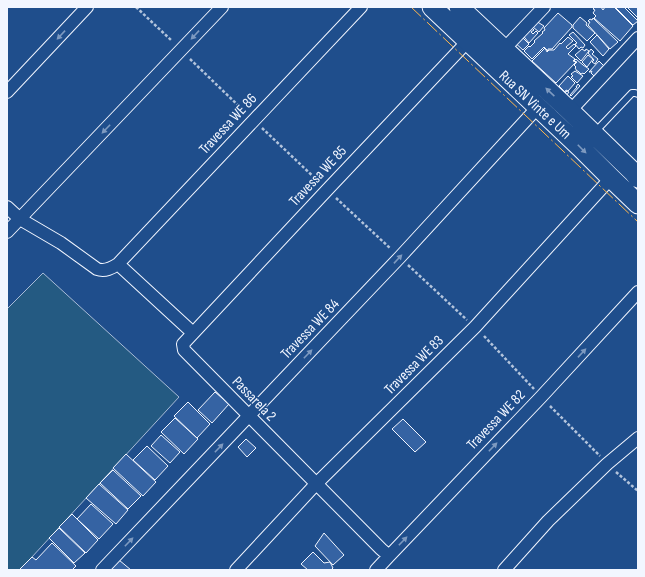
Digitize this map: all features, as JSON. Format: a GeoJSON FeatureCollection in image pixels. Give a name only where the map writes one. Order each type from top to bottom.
{"type":"FeatureCollection","features":[{"type":"Feature","properties":{"kind":"main road","name":"Rua SN Vinte e Um"},"geometry":{"type":"LineString","coordinates":[[432,7],[638,204]]}},
{"type":"Feature","properties":{"kind":"main road","name":"Rua SN Vinte e Um"},"geometry":{"type":"LineString","coordinates":[[459,7],[593,134],[637,173]]}},
{"type":"Feature","properties":{"kind":"main road"},"geometry":{"type":"LineString","coordinates":[[503,75],[510,55]]}},
{"type":"Feature","properties":{"kind":"street"},"geometry":{"type":"LineString","coordinates":[[7,92],[87,7]]}},
{"type":"Feature","properties":{"kind":"street"},"geometry":{"type":"LineString","coordinates":[[7,232],[222,7]]}},
{"type":"Feature","properties":{"kind":"street","name":"Travessa WE 86"},"geometry":{"type":"LineString","coordinates":[[118,264],[361,7]]}},
{"type":"Feature","properties":{"kind":"street"},"geometry":{"type":"LineString","coordinates":[[510,55],[544,7]]}},
{"type":"Feature","properties":{"kind":"street"},"geometry":{"type":"LineString","coordinates":[[570,111],[638,38]]}},
{"type":"Feature","properties":{"kind":"street","name":"Travessa WE 85"},"geometry":{"type":"LineString","coordinates":[[193,333],[468,42]]}},
{"type":"Feature","properties":{"kind":"street","name":"Travessa WE 84"},"geometry":{"type":"LineString","coordinates":[[102,570],[400,257],[538,108]]}},
{"type":"Feature","properties":{"kind":"street","name":"Travessa WE 83"},"geometry":{"type":"LineString","coordinates":[[236,570],[316,484],[475,327],[610,178]]}},
{"type":"Feature","properties":{"kind":"street"},"geometry":{"type":"LineString","coordinates":[[7,208],[20,219],[100,270],[107,269],[118,264],[193,333]]}},
{"type":"Feature","properties":{"kind":"street","name":"Travessa WE 82"},"geometry":{"type":"LineString","coordinates":[[379,569],[389,556],[541,397],[638,292]]}},
{"type":"Feature","properties":{"kind":"street","name":"Passarela 2"},"geometry":{"type":"LineString","coordinates":[[193,333],[183,344],[184,350],[389,556]]}},
{"type":"Feature","properties":{"kind":"street"},"geometry":{"type":"LineString","coordinates":[[504,570],[548,521],[608,464],[638,438]]}},
{"type":"Feature","properties":{"kind":"lane"},"geometry":{"type":"LineString","coordinates":[[593,134],[632,93],[638,94]]}},
{"type":"Feature","properties":{"kind":"path"},"geometry":{"type":"LineString","coordinates":[[136,7],[327,190],[475,327],[541,397],[608,464],[638,491]]}},
{"type":"Feature","properties":{"kind":"shaded area"},"geometry":{"type":"Polygon","coordinates":[[[43,273],[179,397],[20,570],[7,570],[7,309],[43,273]]]}},
{"type":"Feature","properties":{"kind":"building"},"geometry":{"type":"Polygon","coordinates":[[[595,7],[601,7],[603,10],[605,7],[614,7],[633,26],[620,41],[594,18],[596,16],[593,13],[595,10],[593,9],[595,7]]]}},
{"type":"Feature","properties":{"kind":"building"},"geometry":{"type":"Polygon","coordinates":[[[615,7],[624,7],[638,21],[633,25],[615,7]]]}},
{"type":"Feature","properties":{"kind":"building"},"geometry":{"type":"Polygon","coordinates":[[[627,7],[638,7],[638,18],[627,7]]]}},
{"type":"Feature","properties":{"kind":"building"},"geometry":{"type":"Polygon","coordinates":[[[558,13],[572,25],[572,27],[552,49],[548,49],[548,51],[544,47],[532,59],[524,51],[535,42],[534,41],[545,30],[544,28],[558,13]]]}},
{"type":"Feature","properties":{"kind":"building"},"geometry":{"type":"Polygon","coordinates":[[[580,17],[595,33],[587,41],[573,28],[573,25],[580,17]]]}},
{"type":"Feature","properties":{"kind":"building"},"geometry":{"type":"Polygon","coordinates":[[[593,18],[618,42],[610,49],[588,25],[590,22],[588,21],[590,19],[592,20],[593,18]]]}},
{"type":"Feature","properties":{"kind":"building"},"geometry":{"type":"Polygon","coordinates":[[[536,21],[544,26],[539,32],[533,27],[536,21]]]}},
{"type":"Feature","properties":{"kind":"building"},"geometry":{"type":"Polygon","coordinates":[[[529,25],[534,30],[531,32],[533,34],[536,31],[538,33],[529,43],[521,33],[529,25]]]}},
{"type":"Feature","properties":{"kind":"building"},"geometry":{"type":"Polygon","coordinates":[[[573,32],[585,45],[583,48],[581,47],[579,49],[575,44],[577,43],[569,35],[573,32]]]}},
{"type":"Feature","properties":{"kind":"building"},"geometry":{"type":"Polygon","coordinates":[[[520,35],[529,44],[523,50],[513,41],[520,35]]]}},
{"type":"Feature","properties":{"kind":"building"},"geometry":{"type":"Polygon","coordinates":[[[597,35],[609,49],[603,56],[590,42],[597,35]]]}},
{"type":"Feature","properties":{"kind":"building"},"geometry":{"type":"Polygon","coordinates":[[[568,37],[573,41],[566,47],[568,49],[574,44],[576,46],[568,54],[575,59],[573,61],[576,62],[556,83],[532,61],[545,48],[547,52],[549,50],[554,50],[568,37]]]}},
{"type":"Feature","properties":{"kind":"building"},"geometry":{"type":"Polygon","coordinates":[[[582,49],[589,51],[581,61],[575,55],[582,49]]]}},
{"type":"Feature","properties":{"kind":"building"},"geometry":{"type":"Polygon","coordinates":[[[591,49],[594,52],[592,54],[598,59],[595,64],[592,62],[594,60],[588,53],[591,49]]]}},
{"type":"Feature","properties":{"kind":"building"},"geometry":{"type":"Polygon","coordinates":[[[588,55],[593,59],[587,67],[582,62],[588,55]]]}},
{"type":"Feature","properties":{"kind":"building"},"geometry":{"type":"Polygon","coordinates":[[[576,59],[589,69],[584,74],[581,74],[575,68],[576,67],[574,65],[577,62],[574,61],[576,59]]]}},
{"type":"Feature","properties":{"kind":"building"},"geometry":{"type":"Polygon","coordinates":[[[599,61],[604,66],[594,76],[591,73],[592,71],[589,72],[599,61]]]}},
{"type":"Feature","properties":{"kind":"building"},"geometry":{"type":"Polygon","coordinates":[[[575,71],[583,76],[577,83],[571,77],[573,76],[571,74],[575,71]]]}},
{"type":"Feature","properties":{"kind":"building"},"geometry":{"type":"Polygon","coordinates":[[[568,76],[575,83],[568,91],[566,90],[565,92],[559,86],[568,76]]]}},
{"type":"Feature","properties":{"kind":"building"},"geometry":{"type":"Polygon","coordinates":[[[578,84],[580,86],[571,96],[570,95],[578,84]]]}},
{"type":"Feature","properties":{"kind":"building"},"geometry":{"type":"Polygon","coordinates":[[[559,86],[565,93],[567,91],[569,92],[566,96],[557,88],[559,86]]]}},
{"type":"Feature","properties":{"kind":"building"},"geometry":{"type":"Polygon","coordinates":[[[215,392],[229,404],[212,423],[198,410],[215,392]]]}},
{"type":"Feature","properties":{"kind":"building"},"geometry":{"type":"Polygon","coordinates":[[[188,402],[210,424],[197,438],[174,416],[188,402]]]}},
{"type":"Feature","properties":{"kind":"building"},"geometry":{"type":"Polygon","coordinates":[[[175,418],[198,439],[184,454],[161,432],[175,418]]]}},
{"type":"Feature","properties":{"kind":"building"},"geometry":{"type":"Polygon","coordinates":[[[403,419],[426,442],[415,452],[392,429],[403,419]]]}},
{"type":"Feature","properties":{"kind":"building"},"geometry":{"type":"Polygon","coordinates":[[[161,435],[180,452],[170,463],[151,446],[161,435]]]}},
{"type":"Feature","properties":{"kind":"building"},"geometry":{"type":"Polygon","coordinates":[[[246,439],[256,448],[247,457],[238,447],[246,439]]]}},
{"type":"Feature","properties":{"kind":"building"},"geometry":{"type":"Polygon","coordinates":[[[147,446],[168,466],[155,480],[133,460],[147,446]]]}},
{"type":"Feature","properties":{"kind":"building"},"geometry":{"type":"Polygon","coordinates":[[[126,454],[156,482],[143,496],[113,468],[126,454]]]}},
{"type":"Feature","properties":{"kind":"building"},"geometry":{"type":"Polygon","coordinates":[[[113,470],[141,496],[128,509],[100,483],[113,470]]]}},
{"type":"Feature","properties":{"kind":"building"},"geometry":{"type":"Polygon","coordinates":[[[99,484],[128,510],[116,524],[86,498],[99,484]]]}},
{"type":"Feature","properties":{"kind":"building"},"geometry":{"type":"Polygon","coordinates":[[[91,504],[113,524],[99,539],[77,519],[91,504]]]}},
{"type":"Feature","properties":{"kind":"building"},"geometry":{"type":"Polygon","coordinates":[[[72,514],[98,540],[86,553],[59,527],[72,514]]]}},
{"type":"Feature","properties":{"kind":"building"},"geometry":{"type":"Polygon","coordinates":[[[59,528],[85,553],[74,563],[49,538],[59,528]]]}},
{"type":"Feature","properties":{"kind":"building"},"geometry":{"type":"Polygon","coordinates":[[[324,533],[344,555],[333,565],[315,546],[324,533]]]}},
{"type":"Feature","properties":{"kind":"building"},"geometry":{"type":"Polygon","coordinates":[[[52,543],[76,566],[72,570],[20,569],[32,557],[36,560],[52,543]]]}},
{"type":"Feature","properties":{"kind":"building"},"geometry":{"type":"Polygon","coordinates":[[[313,552],[324,563],[330,562],[333,568],[331,570],[308,570],[301,564],[313,552]]]}},
{"type":"Feature","properties":{"kind":"building"},"geometry":{"type":"Polygon","coordinates":[[[119,560],[131,570],[110,570],[119,560]]]}},
{"type":"Feature","properties":{"kind":"power"},"geometry":{"type":"LineString","coordinates":[[411,7],[638,222]]}}]}
